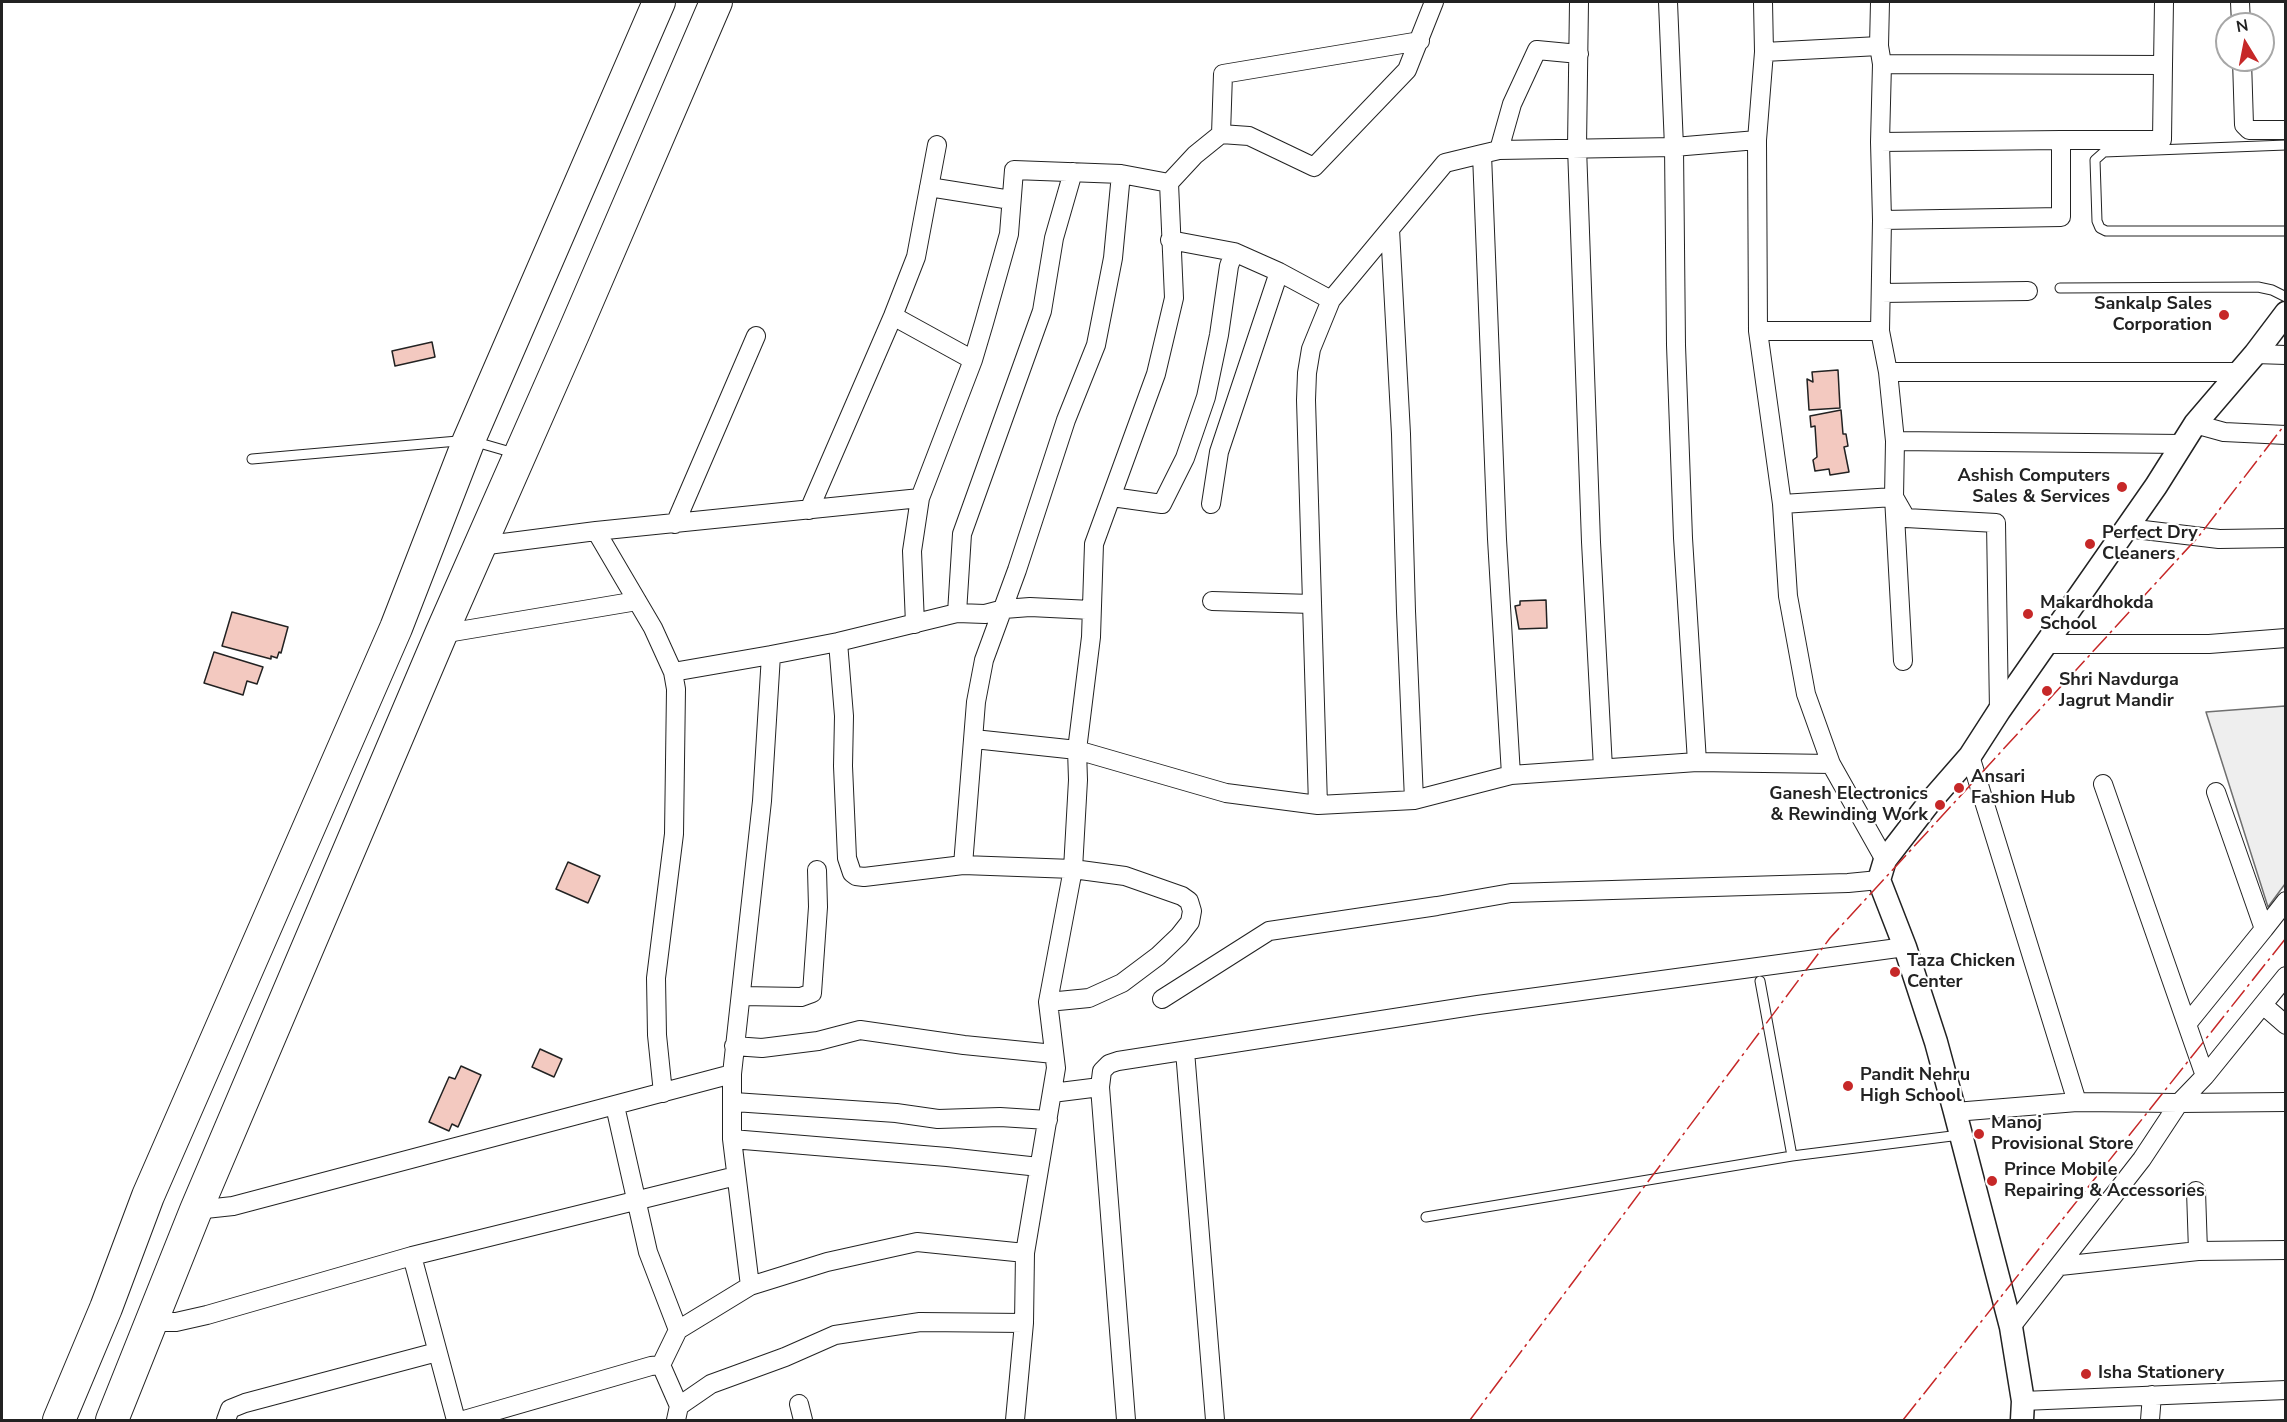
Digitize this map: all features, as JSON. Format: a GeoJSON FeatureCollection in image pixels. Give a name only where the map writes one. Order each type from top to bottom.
{"type":"FeatureCollection","features":[{"type":"Feature","properties":{"kind":"highway"},"geometry":{"type":"LineString","coordinates":[[58,1420],[106,1308],[148,1196],[396,628],[469,440],[658,2]]}},
{"type":"Feature","properties":{"kind":"highway"},"geometry":{"type":"LineString","coordinates":[[112,1420],[196,1210],[441,634],[716,2]]}},
{"type":"Feature","properties":{"kind":"street"},"geometry":{"type":"LineString","coordinates":[[1016,1420],[1024,1323],[1025,1253],[1056,1068],[1048,1002],[1072,868],[1078,780],[1077,750],[1091,637],[1094,544],[1156,374],[1174,298],[1169,183],[1195,155],[1221,134],[1249,136],[1314,167],[1407,70],[1434,2]]}},
{"type":"Feature","properties":{"kind":"street"},"geometry":{"type":"LineString","coordinates":[[1579,2],[1577,147],[1591,542],[1603,768]]}},
{"type":"Feature","properties":{"kind":"street"},"geometry":{"type":"LineString","coordinates":[[1668,2],[1674,147],[1676,345],[1682,504],[1697,762]]}},
{"type":"Feature","properties":{"kind":"street"},"geometry":{"type":"LineString","coordinates":[[1763,2],[1764,52],[1757,140],[1758,331],[1782,504],[1788,596],[1806,694],[1832,764],[1882,870],[1936,1042],[2011,1327],[2023,1411],[2152,1395],[2286,1390]]}},
{"type":"Feature","properties":{"kind":"street"},"geometry":{"type":"LineString","coordinates":[[1880,2],[1882,220],[1880,331],[1888,372],[1895,441],[1894,497],[1903,661]]}},
{"type":"Feature","properties":{"kind":"street"},"geometry":{"type":"LineString","coordinates":[[1880,142],[2162,140],[2164,2]]}},
{"type":"Feature","properties":{"kind":"street"},"geometry":{"type":"LineString","coordinates":[[1221,134],[1223,74],[1419,41]]}},
{"type":"Feature","properties":{"kind":"street"},"geometry":{"type":"LineString","coordinates":[[1511,775],[1497,539],[1491,152],[1537,50],[1579,54]]}},
{"type":"Feature","properties":{"kind":"street"},"geometry":{"type":"LineString","coordinates":[[1764,52],[2163,65]]}},
{"type":"Feature","properties":{"kind":"street"},"geometry":{"type":"LineString","coordinates":[[2242,72],[2244,125],[2249,130],[2286,130]]}},
{"type":"Feature","properties":{"kind":"street"},"geometry":{"type":"LineString","coordinates":[[1318,805],[1307,382],[1311,349],[1331,300],[1445,163],[1491,152],[1577,147],[1674,147],[1757,140]]}},
{"type":"Feature","properties":{"kind":"street"},"geometry":{"type":"LineString","coordinates":[[1882,220],[2061,217],[2061,140]]}},
{"type":"Feature","properties":{"kind":"street"},"geometry":{"type":"LineString","coordinates":[[809,510],[916,257],[937,145]]}},
{"type":"Feature","properties":{"kind":"street"},"geometry":{"type":"LineString","coordinates":[[915,624],[912,551],[920,498],[973,360],[1009,234],[1014,170],[1121,174],[1169,183]]}},
{"type":"Feature","properties":{"kind":"street"},"geometry":{"type":"LineString","coordinates":[[957,613],[962,534],[1042,311],[1054,238],[1072,172]]}},
{"type":"Feature","properties":{"kind":"street"},"geometry":{"type":"LineString","coordinates":[[963,865],[976,702],[984,660],[1004,609],[1066,420],[1096,345],[1113,258],[1121,174]]}},
{"type":"Feature","properties":{"kind":"street"},"geometry":{"type":"LineString","coordinates":[[929,187],[1011,200]]}},
{"type":"Feature","properties":{"kind":"street"},"geometry":{"type":"LineString","coordinates":[[1390,229],[1401,434],[1414,800]]}},
{"type":"Feature","properties":{"kind":"street"},"geometry":{"type":"LineString","coordinates":[[1170,240],[1234,252],[1279,272],[1331,300]]}},
{"type":"Feature","properties":{"kind":"street"},"geometry":{"type":"LineString","coordinates":[[1112,497],[1162,504],[1185,458],[1206,397],[1219,335],[1229,266],[1234,252]]}},
{"type":"Feature","properties":{"kind":"street"},"geometry":{"type":"LineString","coordinates":[[1211,504],[1219,452],[1279,272]]}},
{"type":"Feature","properties":{"kind":"street"},"geometry":{"type":"LineString","coordinates":[[1881,293],[2028,291]]}},
{"type":"Feature","properties":{"kind":"street"},"geometry":{"type":"LineString","coordinates":[[1162,999],[1269,931],[1511,893],[1825,884],[1882,870],[1929,803],[1970,756],[2127,528],[2195,424],[2286,314]]}},
{"type":"Feature","properties":{"kind":"street"},"geometry":{"type":"LineString","coordinates":[[893,316],[973,360]]}},
{"type":"Feature","properties":{"kind":"street"},"geometry":{"type":"LineString","coordinates":[[1758,331],[1880,331]]}},
{"type":"Feature","properties":{"kind":"street"},"geometry":{"type":"LineString","coordinates":[[675,524],[756,336]]}},
{"type":"Feature","properties":{"kind":"street"},"geometry":{"type":"LineString","coordinates":[[2255,354],[2286,355]]}},
{"type":"Feature","properties":{"kind":"street"},"geometry":{"type":"LineString","coordinates":[[1888,372],[2240,372]]}},
{"type":"Feature","properties":{"kind":"street"},"geometry":{"type":"LineString","coordinates":[[2195,424],[2224,432],[2286,435]]}},
{"type":"Feature","properties":{"kind":"street"},"geometry":{"type":"LineString","coordinates":[[1895,441],[2182,444]]}},
{"type":"Feature","properties":{"kind":"street"},"geometry":{"type":"LineString","coordinates":[[1782,504],[1894,497]]}},
{"type":"Feature","properties":{"kind":"street"},"geometry":{"type":"LineString","coordinates":[[1894,497],[1906,518],[1996,523],[1999,711]]}},
{"type":"Feature","properties":{"kind":"street"},"geometry":{"type":"LineString","coordinates":[[480,546],[596,531],[920,498]]}},
{"type":"Feature","properties":{"kind":"street"},"geometry":{"type":"LineString","coordinates":[[2127,528],[2219,538],[2286,538]]}},
{"type":"Feature","properties":{"kind":"street"},"geometry":{"type":"LineString","coordinates":[[596,531],[661,643],[673,672],[676,689],[674,834],[656,978],[657,1035],[663,1093]]}},
{"type":"Feature","properties":{"kind":"street"},"geometry":{"type":"LineString","coordinates":[[441,634],[637,601]]}},
{"type":"Feature","properties":{"kind":"street"},"geometry":{"type":"LineString","coordinates":[[1212,601],[1312,604]]}},
{"type":"Feature","properties":{"kind":"street"},"geometry":{"type":"LineString","coordinates":[[673,672],[838,642],[957,613],[985,614],[1004,609],[1030,607],[1091,610]]}},
{"type":"Feature","properties":{"kind":"street"},"geometry":{"type":"LineString","coordinates":[[2046,644],[2209,644],[2286,638]]}},
{"type":"Feature","properties":{"kind":"street"},"geometry":{"type":"LineString","coordinates":[[838,642],[844,716],[847,858],[852,873],[856,876],[864,877],[963,865],[1072,868],[1125,876],[1182,896],[1189,901],[1192,912],[1190,922],[1179,936],[1158,956],[1122,983],[1089,998],[1048,1002]]}},
{"type":"Feature","properties":{"kind":"street"},"geometry":{"type":"LineString","coordinates":[[750,1286],[732,1139],[734,1102],[732,1074],[762,801],[771,655]]}},
{"type":"Feature","properties":{"kind":"street"},"geometry":{"type":"LineString","coordinates":[[974,739],[1077,750],[1226,793],[1318,805],[1414,800],[1511,775],[1697,762],[1832,764]]}},
{"type":"Feature","properties":{"kind":"street"},"geometry":{"type":"LineString","coordinates":[[1970,756],[2077,1102]]}},
{"type":"Feature","properties":{"kind":"street"},"geometry":{"type":"LineString","coordinates":[[2103,784],[2205,1076]]}},
{"type":"Feature","properties":{"kind":"street"},"geometry":{"type":"LineString","coordinates":[[2216,792],[2264,929]]}},
{"type":"Feature","properties":{"kind":"street"},"geometry":{"type":"LineString","coordinates":[[741,996],[801,997],[812,993],[818,907],[817,870]]}},
{"type":"Feature","properties":{"kind":"street"},"geometry":{"type":"LineString","coordinates":[[2187,1024],[2286,901]]}},
{"type":"Feature","properties":{"kind":"street"},"geometry":{"type":"LineString","coordinates":[[1126,1420],[1100,1087],[1102,1071],[1109,1064],[1478,1005],[1905,946]]}},
{"type":"Feature","properties":{"kind":"street"},"geometry":{"type":"LineString","coordinates":[[2011,1327],[2142,1160],[2179,1103],[2205,1076],[2286,976]]}},
{"type":"Feature","properties":{"kind":"street"},"geometry":{"type":"LineString","coordinates":[[2263,1005],[2286,1024]]}},
{"type":"Feature","properties":{"kind":"street"},"geometry":{"type":"LineString","coordinates":[[734,1046],[762,1048],[819,1041],[860,1030],[964,1045],[1054,1053]]}},
{"type":"Feature","properties":{"kind":"street"},"geometry":{"type":"LineString","coordinates":[[1185,1051],[1215,1420]]}},
{"type":"Feature","properties":{"kind":"street"},"geometry":{"type":"LineString","coordinates":[[196,1210],[233,1206],[732,1074]]}},
{"type":"Feature","properties":{"kind":"street"},"geometry":{"type":"LineString","coordinates":[[1052,1093],[1100,1087]]}},
{"type":"Feature","properties":{"kind":"street"},"geometry":{"type":"LineString","coordinates":[[734,1102],[896,1113],[938,1119],[1048,1120]]}},
{"type":"Feature","properties":{"kind":"street"},"geometry":{"type":"LineString","coordinates":[[1955,1112],[2077,1102],[2286,1102]]}},
{"type":"Feature","properties":{"kind":"street"},"geometry":{"type":"LineString","coordinates":[[615,1106],[648,1252],[678,1330]]}},
{"type":"Feature","properties":{"kind":"street"},"geometry":{"type":"LineString","coordinates":[[732,1139],[1039,1167]]}},
{"type":"Feature","properties":{"kind":"street"},"geometry":{"type":"LineString","coordinates":[[152,1322],[176,1322],[207,1315],[412,1257],[736,1176]]}},
{"type":"Feature","properties":{"kind":"street"},"geometry":{"type":"LineString","coordinates":[[2196,1191],[2198,1251]]}},
{"type":"Feature","properties":{"kind":"street"},"geometry":{"type":"LineString","coordinates":[[1024,1323],[920,1322],[835,1335],[785,1357],[711,1384],[678,1413],[661,1365],[678,1330],[750,1286],[827,1262],[917,1242],[1025,1253]]}},
{"type":"Feature","properties":{"kind":"street"},"geometry":{"type":"LineString","coordinates":[[2060,1266],[2198,1251],[2286,1250]]}},
{"type":"Feature","properties":{"kind":"street"},"geometry":{"type":"LineString","coordinates":[[412,1257],[456,1420]]}},
{"type":"Feature","properties":{"kind":"street"},"geometry":{"type":"LineString","coordinates":[[226,1420],[230,1409],[245,1403],[437,1352]]}},
{"type":"Feature","properties":{"kind":"street"},"geometry":{"type":"LineString","coordinates":[[464,1420],[522,1412],[651,1366],[661,1365]]}},
{"type":"Feature","properties":{"kind":"street"},"geometry":{"type":"LineString","coordinates":[[2150,1420],[2152,1395]]}},
{"type":"Feature","properties":{"kind":"lane"},"geometry":{"type":"LineString","coordinates":[[2286,145],[2104,152],[2095,160],[2097,222],[2100,228],[2106,231],[2286,231]]}},
{"type":"Feature","properties":{"kind":"lane"},"geometry":{"type":"LineString","coordinates":[[2060,288],[2258,287],[2272,290],[2286,297]]}},
{"type":"Feature","properties":{"kind":"lane"},"geometry":{"type":"LineString","coordinates":[[252,459],[469,440],[520,455]]}},
{"type":"Feature","properties":{"kind":"lane"},"geometry":{"type":"LineString","coordinates":[[1760,981],[1792,1156]]}},
{"type":"Feature","properties":{"kind":"lane"},"geometry":{"type":"LineString","coordinates":[[1425,1216],[1792,1156],[1960,1135]]}},
{"type":"Feature","properties":{"kind":"shaded area"},"geometry":{"type":"Polygon","coordinates":[[[2285,706],[2285,884],[2268,907],[2206,712],[2285,706]]]}},
{"type":"Feature","properties":{"kind":"building"},"geometry":{"type":"Polygon","coordinates":[[[432,342],[435,357],[395,366],[392,351],[432,342]]]}},
{"type":"Feature","properties":{"kind":"building"},"geometry":{"type":"Polygon","coordinates":[[[1838,370],[1840,408],[1809,410],[1807,379],[1813,382],[1812,372],[1838,370]]]}},
{"type":"Feature","properties":{"kind":"building"},"geometry":{"type":"Polygon","coordinates":[[[1841,410],[1843,434],[1846,434],[1848,446],[1844,447],[1849,472],[1830,475],[1829,469],[1815,471],[1813,460],[1817,457],[1815,426],[1811,427],[1810,416],[1841,410]]]}},
{"type":"Feature","properties":{"kind":"building"},"geometry":{"type":"Polygon","coordinates":[[[1546,600],[1547,628],[1519,629],[1515,606],[1520,605],[1520,601],[1546,600]]]}},
{"type":"Feature","properties":{"kind":"building"},"geometry":{"type":"Polygon","coordinates":[[[232,612],[288,627],[281,653],[279,652],[277,658],[271,656],[271,659],[222,646],[232,612]]]}},
{"type":"Feature","properties":{"kind":"building"},"geometry":{"type":"Polygon","coordinates":[[[214,652],[263,667],[257,684],[247,681],[243,695],[204,683],[214,652]]]}},
{"type":"Feature","properties":{"kind":"building"},"geometry":{"type":"Polygon","coordinates":[[[568,862],[600,876],[588,903],[556,889],[568,862]]]}},
{"type":"Feature","properties":{"kind":"building"},"geometry":{"type":"Polygon","coordinates":[[[540,1049],[562,1059],[554,1077],[532,1067],[540,1049]]]}},
{"type":"Feature","properties":{"kind":"building"},"geometry":{"type":"Polygon","coordinates":[[[461,1066],[481,1075],[458,1127],[452,1124],[449,1131],[429,1122],[449,1077],[455,1079],[461,1066]]]}},
{"type":"Feature","properties":{"kind":"power"},"geometry":{"type":"LineString","coordinates":[[1470,1420],[1830,938],[2199,536],[2286,423]]}},
{"type":"Feature","properties":{"kind":"power"},"geometry":{"type":"LineString","coordinates":[[1903,1420],[2286,938]]}},
{"type":"Feature","properties":{"kind":"place","name":"Sankalp Sales Corporation"},"geometry":{"type":"Point","coordinates":[2224,315]}},
{"type":"Feature","properties":{"kind":"place","name":"Ashish Computers Sales & Services"},"geometry":{"type":"Point","coordinates":[2122,487]}},
{"type":"Feature","properties":{"kind":"place","name":"Perfect Dry Cleaners"},"geometry":{"type":"Point","coordinates":[2090,544]}},
{"type":"Feature","properties":{"kind":"place","name":"Makardhokda School"},"geometry":{"type":"Point","coordinates":[2028,614]}},
{"type":"Feature","properties":{"kind":"place","name":"Shri Navdurga Jagrut Mandir"},"geometry":{"type":"Point","coordinates":[2047,691]}},
{"type":"Feature","properties":{"kind":"place","name":"Ansari Fashion Hub"},"geometry":{"type":"Point","coordinates":[1959,788]}},
{"type":"Feature","properties":{"kind":"place","name":"Ganesh Electronics & Rewinding Work"},"geometry":{"type":"Point","coordinates":[1940,805]}},
{"type":"Feature","properties":{"kind":"place","name":"Taza Chicken Center"},"geometry":{"type":"Point","coordinates":[1895,972]}},
{"type":"Feature","properties":{"kind":"place","name":"Pandit Nehru High School"},"geometry":{"type":"Point","coordinates":[1848,1086]}},
{"type":"Feature","properties":{"kind":"place","name":"Manoj Provisional Store"},"geometry":{"type":"Point","coordinates":[1979,1134]}},
{"type":"Feature","properties":{"kind":"place","name":"Prince Mobile Repairing & Accessories"},"geometry":{"type":"Point","coordinates":[1992,1181]}},
{"type":"Feature","properties":{"kind":"place","name":"Isha Stationery"},"geometry":{"type":"Point","coordinates":[2086,1374]}}]}
